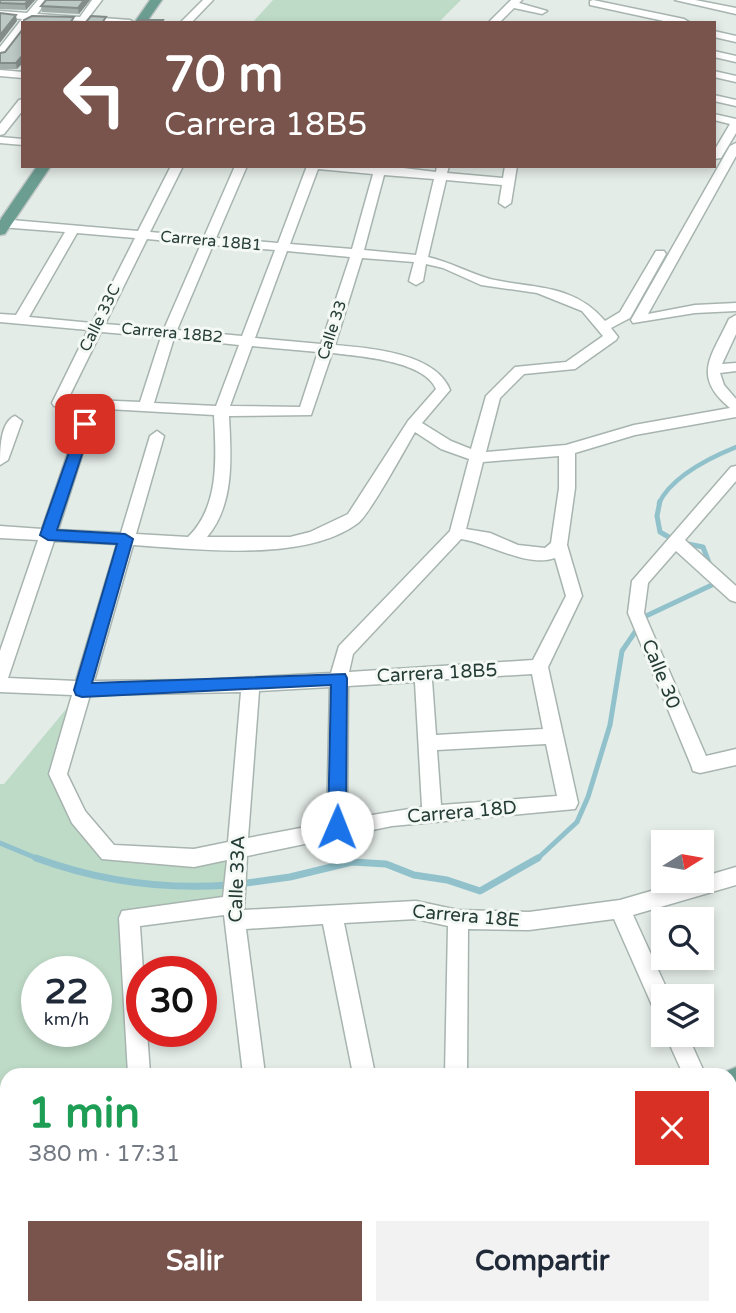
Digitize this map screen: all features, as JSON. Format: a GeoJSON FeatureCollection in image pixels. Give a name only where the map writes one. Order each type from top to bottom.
{"type":"FeatureCollection","features":[{"type":"Feature","properties":{"kind":"main road"},"geometry":{"type":"LineString","coordinates":[[141,21],[156,0]]}},
{"type":"Feature","properties":{"kind":"main road"},"geometry":{"type":"LineString","coordinates":[[2,226],[43,168]]}},
{"type":"Feature","properties":{"kind":"street"},"geometry":{"type":"LineString","coordinates":[[26,21],[43,0]]}},
{"type":"Feature","properties":{"kind":"street"},"geometry":{"type":"LineString","coordinates":[[0,14],[26,21],[81,21],[97,0]]}},
{"type":"Feature","properties":{"kind":"street"},"geometry":{"type":"LineString","coordinates":[[187,21],[208,0]]}},
{"type":"Feature","properties":{"kind":"street"},"geometry":{"type":"LineString","coordinates":[[680,0],[736,11]]}},
{"type":"Feature","properties":{"kind":"street"},"geometry":{"type":"LineString","coordinates":[[495,21],[514,2],[542,11]]}},
{"type":"Feature","properties":{"kind":"street"},"geometry":{"type":"LineString","coordinates":[[684,21],[700,4]]}},
{"type":"Feature","properties":{"kind":"street"},"geometry":{"type":"LineString","coordinates":[[649,21],[589,5],[677,21]]}},
{"type":"Feature","properties":{"kind":"street"},"geometry":{"type":"LineString","coordinates":[[0,54],[21,27]]}},
{"type":"Feature","properties":{"kind":"street"},"geometry":{"type":"LineString","coordinates":[[716,34],[736,38]]}},
{"type":"Feature","properties":{"kind":"street"},"geometry":{"type":"LineString","coordinates":[[716,54],[736,59]]}},
{"type":"Feature","properties":{"kind":"street"},"geometry":{"type":"LineString","coordinates":[[0,74],[21,75]]}},
{"type":"Feature","properties":{"kind":"street"},"geometry":{"type":"LineString","coordinates":[[716,74],[736,79]]}},
{"type":"Feature","properties":{"kind":"street"},"geometry":{"type":"LineString","coordinates":[[716,98],[736,103]]}},
{"type":"Feature","properties":{"kind":"street"},"geometry":{"type":"LineString","coordinates":[[0,132],[21,105]]}},
{"type":"Feature","properties":{"kind":"street"},"geometry":{"type":"LineString","coordinates":[[716,117],[736,122],[716,157]]}},
{"type":"Feature","properties":{"kind":"street"},"geometry":{"type":"LineString","coordinates":[[0,140],[21,142]]}},
{"type":"Feature","properties":{"kind":"street"},"geometry":{"type":"LineString","coordinates":[[736,146],[638,320],[695,309],[736,307]]}},
{"type":"Feature","properties":{"kind":"street","name":"Calle 33C"},"geometry":{"type":"LineString","coordinates":[[146,407],[59,403],[176,168]]}},
{"type":"Feature","properties":{"kind":"street"},"geometry":{"type":"LineString","coordinates":[[221,411],[146,407],[169,333],[211,241],[240,168]]}},
{"type":"Feature","properties":{"kind":"street"},"geometry":{"type":"LineString","coordinates":[[192,543],[211,522],[220,487],[223,446],[221,411],[312,168]]}},
{"type":"Feature","properties":{"kind":"street"},"geometry":{"type":"LineString","coordinates":[[360,168],[442,171],[509,182]]}},
{"type":"Feature","properties":{"kind":"street"},"geometry":{"type":"LineString","coordinates":[[505,203],[511,168]]}},
{"type":"Feature","properties":{"kind":"street"},"geometry":{"type":"LineString","coordinates":[[337,827],[339,678],[345,651],[457,533],[493,396],[520,370],[570,366],[611,337],[603,327],[625,315],[710,168]]}},
{"type":"Feature","properties":{"kind":"street","name":"Calle 33"},"geometry":{"type":"LineString","coordinates":[[221,411],[306,412],[357,254],[380,169]]}},
{"type":"Feature","properties":{"kind":"street"},"geometry":{"type":"LineString","coordinates":[[416,281],[442,171]]}},
{"type":"Feature","properties":{"kind":"street","name":"Carrera 18B1"},"geometry":{"type":"LineString","coordinates":[[2,226],[74,229],[422,259],[447,265],[486,282],[540,289],[587,308],[603,327]]}},
{"type":"Feature","properties":{"kind":"street"},"geometry":{"type":"LineString","coordinates":[[20,320],[74,229]]}},
{"type":"Feature","properties":{"kind":"street","name":"Carrera 18B2"},"geometry":{"type":"LineString","coordinates":[[0,318],[326,348],[416,363],[439,379],[443,390],[414,424]]}},
{"type":"Feature","properties":{"kind":"street"},"geometry":{"type":"LineString","coordinates":[[736,319],[713,369],[713,378],[728,400],[736,406]]}},
{"type":"Feature","properties":{"kind":"street"},"geometry":{"type":"LineString","coordinates":[[713,369],[736,367]]}},
{"type":"Feature","properties":{"kind":"street"},"geometry":{"type":"LineString","coordinates":[[0,532],[192,543],[290,543],[314,537],[354,518],[414,424],[446,445],[477,457],[567,450],[634,430],[736,412]]}},
{"type":"Feature","properties":{"kind":"street"},"geometry":{"type":"LineString","coordinates":[[0,460],[15,421]]}},
{"type":"Feature","properties":{"kind":"street"},"geometry":{"type":"LineString","coordinates":[[0,677],[85,424]]}},
{"type":"Feature","properties":{"kind":"street"},"geometry":{"type":"LineString","coordinates":[[82,690],[157,436]]}},
{"type":"Feature","properties":{"kind":"street"},"geometry":{"type":"LineString","coordinates":[[428,743],[553,736],[538,667],[574,596],[559,545],[567,488],[567,450]]}},
{"type":"Feature","properties":{"kind":"street"},"geometry":{"type":"LineString","coordinates":[[733,481],[676,542],[736,596]]}},
{"type":"Feature","properties":{"kind":"street"},"geometry":{"type":"LineString","coordinates":[[457,533],[484,537],[516,551],[548,554],[559,545]]}},
{"type":"Feature","properties":{"kind":"street","name":"Calle 30"},"geometry":{"type":"LineString","coordinates":[[676,542],[640,581],[636,613],[700,765],[736,757]]}},
{"type":"Feature","properties":{"kind":"street","name":"Carrera 18B5"},"geometry":{"type":"LineString","coordinates":[[0,685],[82,690],[251,684],[538,667]]}},
{"type":"Feature","properties":{"kind":"street"},"geometry":{"type":"LineString","coordinates":[[423,673],[432,815]]}},
{"type":"Feature","properties":{"kind":"street","name":"Calle 33A"},"geometry":{"type":"LineString","coordinates":[[251,684],[233,913],[253,1068]]}},
{"type":"Feature","properties":{"kind":"street","name":"Carrera 18D"},"geometry":{"type":"LineString","coordinates":[[82,690],[58,774],[66,798],[88,833],[109,853],[194,858],[392,818],[568,803],[553,736]]}},
{"type":"Feature","properties":{"kind":"street","name":"Carrera 18E"},"geometry":{"type":"LineString","coordinates":[[139,1068],[129,918],[233,913],[332,916],[416,910],[458,919],[528,922],[620,909],[736,876]]}},
{"type":"Feature","properties":{"kind":"street"},"geometry":{"type":"LineString","coordinates":[[620,909],[653,984]]}},
{"type":"Feature","properties":{"kind":"street"},"geometry":{"type":"LineString","coordinates":[[332,916],[363,1068]]}},
{"type":"Feature","properties":{"kind":"street"},"geometry":{"type":"LineString","coordinates":[[457,1068],[458,919]]}},
{"type":"Feature","properties":{"kind":"street"},"geometry":{"type":"LineString","coordinates":[[682,1047],[691,1068]]}},
{"type":"Feature","properties":{"kind":"green space"},"geometry":{"type":"Polygon","coordinates":[[[273,0],[461,0],[440,21],[254,21],[273,0]]]}},
{"type":"Feature","properties":{"kind":"green space"},"geometry":{"type":"Polygon","coordinates":[[[82,690],[58,774],[109,853],[236,849],[233,905],[129,918],[131,956],[126,956],[126,1047],[137,1047],[139,1068],[0,1068],[0,784],[4,784],[82,690]]]}},
{"type":"Feature","properties":{"kind":"building"},"geometry":{"type":"Polygon","coordinates":[[[0,0],[28,0],[25,4],[0,3],[0,0]]]}},
{"type":"Feature","properties":{"kind":"building"},"geometry":{"type":"Polygon","coordinates":[[[46,0],[84,0],[78,8],[41,6],[46,0]]]}},
{"type":"Feature","properties":{"kind":"building"},"geometry":{"type":"Polygon","coordinates":[[[0,13],[16,15],[0,35],[0,13]]]}},
{"type":"Feature","properties":{"kind":"building"},"geometry":{"type":"Polygon","coordinates":[[[32,16],[74,17],[71,21],[24,20],[32,16]]]}},
{"type":"Feature","properties":{"kind":"building"},"geometry":{"type":"Polygon","coordinates":[[[91,16],[106,17],[103,21],[87,21],[91,16]]]}},
{"type":"Feature","properties":{"kind":"building"},"geometry":{"type":"Polygon","coordinates":[[[21,32],[21,57],[16,63],[0,63],[0,53],[5,52],[21,32]]]}},
{"type":"Feature","properties":{"kind":"waterway"},"geometry":{"type":"LineString","coordinates":[[660,502],[682,476],[703,462],[736,447]]}},
{"type":"Feature","properties":{"kind":"waterway"},"geometry":{"type":"LineString","coordinates":[[660,502],[657,516],[660,532],[674,540]]}},
{"type":"Feature","properties":{"kind":"waterway"},"geometry":{"type":"LineString","coordinates":[[683,543],[703,547],[711,568]]}},
{"type":"Feature","properties":{"kind":"waterway"},"geometry":{"type":"LineString","coordinates":[[536,860],[577,822],[588,797],[610,725],[622,651],[646,616],[714,584],[714,581]]}},
{"type":"Feature","properties":{"kind":"waterway"},"geometry":{"type":"LineString","coordinates":[[0,843],[37,858]]}},
{"type":"Feature","properties":{"kind":"waterway"},"geometry":{"type":"LineString","coordinates":[[37,858],[83,873],[131,882],[180,886],[229,885]]}},
{"type":"Feature","properties":{"kind":"waterway"},"geometry":{"type":"LineString","coordinates":[[37,858],[41,860]]}},
{"type":"Feature","properties":{"kind":"waterway"},"geometry":{"type":"LineString","coordinates":[[239,884],[290,877],[352,862],[386,864],[414,875],[447,880],[480,891],[538,858]]}},
{"type":"Feature","properties":{"kind":"route"},"geometry":{"type":"LineString","coordinates":[[85,424],[48,535],[125,539],[82,690],[339,678],[337,827]]}}]}
